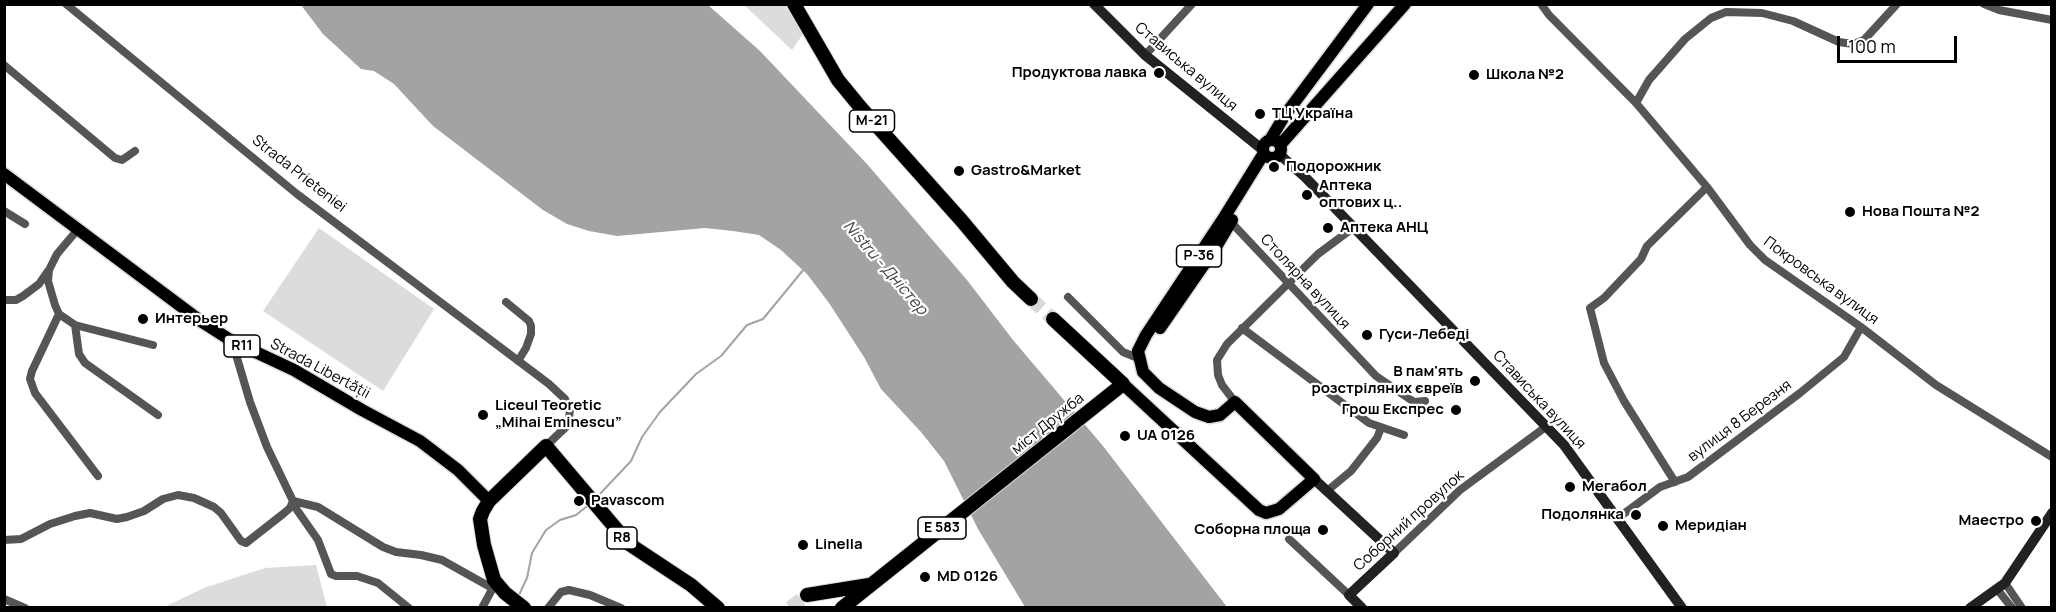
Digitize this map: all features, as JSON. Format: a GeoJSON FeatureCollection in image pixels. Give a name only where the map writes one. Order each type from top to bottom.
{"type":"FeatureCollection","features":[{"type":"Feature","properties":{"kind":"highway","name":"М-21"},"geometry":{"type":"LineString","coordinates":[[794,4],[838,80],[849,94],[1013,282],[1031,298]]}},
{"type":"Feature","properties":{"kind":"highway"},"geometry":{"type":"LineString","coordinates":[[1053,319],[1122,384]]}},
{"type":"Feature","properties":{"kind":"highway","name":"міст Дружба"},"geometry":{"type":"LineString","coordinates":[[871,585],[1122,384]]}},
{"type":"Feature","properties":{"kind":"highway"},"geometry":{"type":"LineString","coordinates":[[524,608],[494,585],[480,519],[489,501],[546,446]]}},
{"type":"Feature","properties":{"kind":"highway","name":"R8"},"geometry":{"type":"LineString","coordinates":[[546,446],[629,544],[691,585],[718,608]]}},
{"type":"Feature","properties":{"kind":"highway","name":"E 583"},"geometry":{"type":"LineString","coordinates":[[807,595],[871,585]]}},
{"type":"Feature","properties":{"kind":"highway","name":"E 583"},"geometry":{"type":"LineString","coordinates":[[842,608],[871,585]]}},
{"type":"Feature","properties":{"kind":"main road","name":"Стависька вулиця"},"geometry":{"type":"LineString","coordinates":[[1094,4],[1145,56],[1270,149]]}},
{"type":"Feature","properties":{"kind":"main road","name":"Стависька вулиця"},"geometry":{"type":"LineString","coordinates":[[1100,4],[1148,52],[1305,177],[1547,426],[1618,518],[1682,608]]}},
{"type":"Feature","properties":{"kind":"main road","name":"Р-36"},"geometry":{"type":"LineString","coordinates":[[1140,359],[1138,351],[1146,335],[1228,219],[1270,149],[1285,115],[1368,4]]}},
{"type":"Feature","properties":{"kind":"main road","name":"Р-36"},"geometry":{"type":"LineString","coordinates":[[1270,149],[1405,4]]}},
{"type":"Feature","properties":{"kind":"main road","name":"Strada Libertății"},"geometry":{"type":"LineString","coordinates":[[4,174],[202,322],[232,341],[294,370],[411,436],[445,459],[489,501]]}},
{"type":"Feature","properties":{"kind":"main road"},"geometry":{"type":"LineString","coordinates":[[1140,359],[1143,372],[1160,388],[1195,412],[1209,417],[1220,415],[1235,402],[1394,554]]}},
{"type":"Feature","properties":{"kind":"main road"},"geometry":{"type":"LineString","coordinates":[[1122,384],[1259,510],[1272,513],[1314,479]]}},
{"type":"Feature","properties":{"kind":"main road"},"geometry":{"type":"LineString","coordinates":[[1970,608],[2001,586],[2052,513]]}},
{"type":"Feature","properties":{"kind":"main road","name":"Соборний провулок"},"geometry":{"type":"LineString","coordinates":[[1349,595],[1394,554]]}},
{"type":"Feature","properties":{"kind":"main road"},"geometry":{"type":"LineString","coordinates":[[1349,595],[1362,608]]}},
{"type":"Feature","properties":{"kind":"street","name":"Strada Prieteniei"},"geometry":{"type":"LineString","coordinates":[[66,4],[297,194],[549,384],[565,399],[570,410],[570,417],[568,425],[546,446]]}},
{"type":"Feature","properties":{"kind":"street"},"geometry":{"type":"LineString","coordinates":[[1148,52],[1192,4]]}},
{"type":"Feature","properties":{"kind":"street","name":"Покровська вулиця"},"geometry":{"type":"LineString","coordinates":[[1541,4],[1636,104],[1707,187],[1750,245],[1765,260],[1861,327],[1936,385],[2052,457]]}},
{"type":"Feature","properties":{"kind":"street"},"geometry":{"type":"LineString","coordinates":[[1636,104],[1649,80],[1685,39],[1711,18],[1726,12],[1762,13],[1793,21],[1839,42],[1853,44],[1864,40],[1897,4]]}},
{"type":"Feature","properties":{"kind":"street"},"geometry":{"type":"LineString","coordinates":[[1984,4],[1999,10],[2052,20]]}},
{"type":"Feature","properties":{"kind":"street"},"geometry":{"type":"LineString","coordinates":[[4,65],[115,158],[122,160],[135,151]]}},
{"type":"Feature","properties":{"kind":"street"},"geometry":{"type":"LineString","coordinates":[[1675,482],[1624,401],[1604,363],[1590,308],[1604,298],[1641,259],[1647,246],[1707,187]]}},
{"type":"Feature","properties":{"kind":"street"},"geometry":{"type":"LineString","coordinates":[[4,211],[25,224]]}},
{"type":"Feature","properties":{"kind":"street","name":"Столярна вулиця"},"geometry":{"type":"LineString","coordinates":[[1228,219],[1376,376],[1414,402],[1425,401]]}},
{"type":"Feature","properties":{"kind":"street"},"geometry":{"type":"LineString","coordinates":[[4,300],[16,300],[39,284],[57,254],[79,228]]}},
{"type":"Feature","properties":{"kind":"street"},"geometry":{"type":"LineString","coordinates":[[1235,402],[1222,385],[1218,375],[1217,360],[1227,344],[1318,254],[1353,228]]}},
{"type":"Feature","properties":{"kind":"street"},"geometry":{"type":"LineString","coordinates":[[49,270],[50,292],[59,314],[75,325],[153,345]]}},
{"type":"Feature","properties":{"kind":"street"},"geometry":{"type":"LineString","coordinates":[[1068,297],[1123,351],[1140,359]]}},
{"type":"Feature","properties":{"kind":"street"},"geometry":{"type":"LineString","coordinates":[[506,302],[529,321],[531,326],[526,348],[518,361]]}},
{"type":"Feature","properties":{"kind":"street"},"geometry":{"type":"LineString","coordinates":[[59,314],[30,379],[35,393],[98,476]]}},
{"type":"Feature","properties":{"kind":"street"},"geometry":{"type":"LineString","coordinates":[[75,325],[80,354],[85,363],[158,415]]}},
{"type":"Feature","properties":{"kind":"street","name":"вулиця 8 Березня"},"geometry":{"type":"LineString","coordinates":[[1618,518],[1660,487],[1688,477],[1800,393],[1844,357],[1861,327]]}},
{"type":"Feature","properties":{"kind":"street"},"geometry":{"type":"LineString","coordinates":[[1242,328],[1369,423],[1404,435]]}},
{"type":"Feature","properties":{"kind":"street"},"geometry":{"type":"LineString","coordinates":[[232,341],[250,402],[267,447],[297,510],[318,540],[330,574],[357,576],[378,583],[398,605],[409,608]]}},
{"type":"Feature","properties":{"kind":"street","name":"Соборний провулок"},"geometry":{"type":"LineString","coordinates":[[1394,554],[1460,490],[1547,426]]}},
{"type":"Feature","properties":{"kind":"street"},"geometry":{"type":"LineString","coordinates":[[1327,491],[1351,471],[1377,438],[1381,428]]}},
{"type":"Feature","properties":{"kind":"street"},"geometry":{"type":"LineString","coordinates":[[4,540],[21,539],[50,524],[82,514],[102,514],[117,519],[127,517],[144,511],[163,499],[178,495],[194,498],[214,507],[221,513],[240,541],[246,543],[290,508],[293,501]]}},
{"type":"Feature","properties":{"kind":"street"},"geometry":{"type":"LineString","coordinates":[[293,501],[318,507],[383,547],[396,552],[442,560],[494,585],[482,608]]}},
{"type":"Feature","properties":{"kind":"street"},"geometry":{"type":"LineString","coordinates":[[1289,539],[1349,595]]}},
{"type":"Feature","properties":{"kind":"street"},"geometry":{"type":"LineString","coordinates":[[2001,586],[2012,608]]}},
{"type":"Feature","properties":{"kind":"street"},"geometry":{"type":"LineString","coordinates":[[2001,586],[2022,608]]}},
{"type":"Feature","properties":{"kind":"street"},"geometry":{"type":"LineString","coordinates":[[548,608],[561,592],[569,590],[590,595],[621,608]]}},
{"type":"Feature","properties":{"kind":"street"},"geometry":{"type":"LineString","coordinates":[[4,599],[26,608]]}},
{"type":"Feature","properties":{"kind":"shaded area"},"geometry":{"type":"Polygon","coordinates":[[[744,5],[785,5],[803,34],[792,50],[744,5]]]}},
{"type":"Feature","properties":{"kind":"shaded area"},"geometry":{"type":"Polygon","coordinates":[[[319,228],[434,309],[383,391],[263,311],[319,228]]]}},
{"type":"Feature","properties":{"kind":"shaded area"},"geometry":{"type":"Polygon","coordinates":[[[316,565],[327,607],[164,607],[204,588],[265,568],[316,565]]]}},
{"type":"Feature","properties":{"kind":"water","name":"Nistru - Дністер"},"geometry":{"type":"Polygon","coordinates":[[[301,5],[708,5],[760,51],[867,164],[967,280],[1013,340],[1103,446],[1227,607],[1025,607],[978,529],[944,461],[881,389],[864,357],[807,274],[781,250],[759,235],[733,231],[705,228],[617,236],[567,224],[543,210],[433,126],[394,84],[374,71],[361,69],[323,34],[301,5]]]}},
{"type":"Feature","properties":{"kind":"waterway"},"geometry":{"type":"LineString","coordinates":[[598,496],[631,461],[642,437],[660,412],[696,374],[721,356],[747,325],[763,319],[804,269]]}},
{"type":"Feature","properties":{"kind":"waterway"},"geometry":{"type":"LineString","coordinates":[[519,595],[527,578],[532,553],[546,530],[560,520],[576,515],[586,507]]}},
{"type":"Feature","properties":{"kind":"tunnel"},"geometry":{"type":"LineString","coordinates":[[1031,299],[1053,319]]}},
{"type":"Feature","properties":{"kind":"tunnel"},"geometry":{"type":"LineString","coordinates":[[790,608],[807,595]]}},
{"type":"Feature","properties":{"kind":"place","name":"Продуктова лавка"},"geometry":{"type":"Point","coordinates":[1159,73]}},
{"type":"Feature","properties":{"kind":"place","name":"Школа №2"},"geometry":{"type":"Point","coordinates":[1474,75]}},
{"type":"Feature","properties":{"kind":"place","name":"ТЦ Україна"},"geometry":{"type":"Point","coordinates":[1260,114]}},
{"type":"Feature","properties":{"kind":"place","name":"Подорожник"},"geometry":{"type":"Point","coordinates":[1274,167]}},
{"type":"Feature","properties":{"kind":"place","name":"Gastro&Market"},"geometry":{"type":"Point","coordinates":[959,171]}},
{"type":"Feature","properties":{"kind":"place","name":"Аптека оптових ц.."},"geometry":{"type":"Point","coordinates":[1307,195]}},
{"type":"Feature","properties":{"kind":"place","name":"Нова Пошта №2"},"geometry":{"type":"Point","coordinates":[1850,212]}},
{"type":"Feature","properties":{"kind":"place","name":"Аптека АНЦ"},"geometry":{"type":"Point","coordinates":[1328,228]}},
{"type":"Feature","properties":{"kind":"place","name":"Интерьер"},"geometry":{"type":"Point","coordinates":[143,319]}},
{"type":"Feature","properties":{"kind":"place","name":"Гуси-Лебеді"},"geometry":{"type":"Point","coordinates":[1367,335]}},
{"type":"Feature","properties":{"kind":"place","name":"В пам'ять розстріляних євреїв"},"geometry":{"type":"Point","coordinates":[1475,381]}},
{"type":"Feature","properties":{"kind":"place","name":"Грош Експрес"},"geometry":{"type":"Point","coordinates":[1456,410]}},
{"type":"Feature","properties":{"kind":"place","name":"Liceul Teoretic „Mihai Eminescu”"},"geometry":{"type":"Point","coordinates":[483,415]}},
{"type":"Feature","properties":{"kind":"place","name":"UA 0126"},"geometry":{"type":"Point","coordinates":[1125,436]}},
{"type":"Feature","properties":{"kind":"place","name":"Мегабол"},"geometry":{"type":"Point","coordinates":[1570,487]}},
{"type":"Feature","properties":{"kind":"place","name":"Pavascom"},"geometry":{"type":"Point","coordinates":[579,501]}},
{"type":"Feature","properties":{"kind":"place","name":"Подолянка"},"geometry":{"type":"Point","coordinates":[1636,515]}},
{"type":"Feature","properties":{"kind":"place","name":"Маестро"},"geometry":{"type":"Point","coordinates":[2036,521]}},
{"type":"Feature","properties":{"kind":"place","name":"Меридіан"},"geometry":{"type":"Point","coordinates":[1663,526]}},
{"type":"Feature","properties":{"kind":"place","name":"Соборна площа"},"geometry":{"type":"Point","coordinates":[1323,530]}},
{"type":"Feature","properties":{"kind":"place","name":"Linella"},"geometry":{"type":"Point","coordinates":[803,545]}},
{"type":"Feature","properties":{"kind":"place","name":"MD 0126"},"geometry":{"type":"Point","coordinates":[925,577]}}]}
